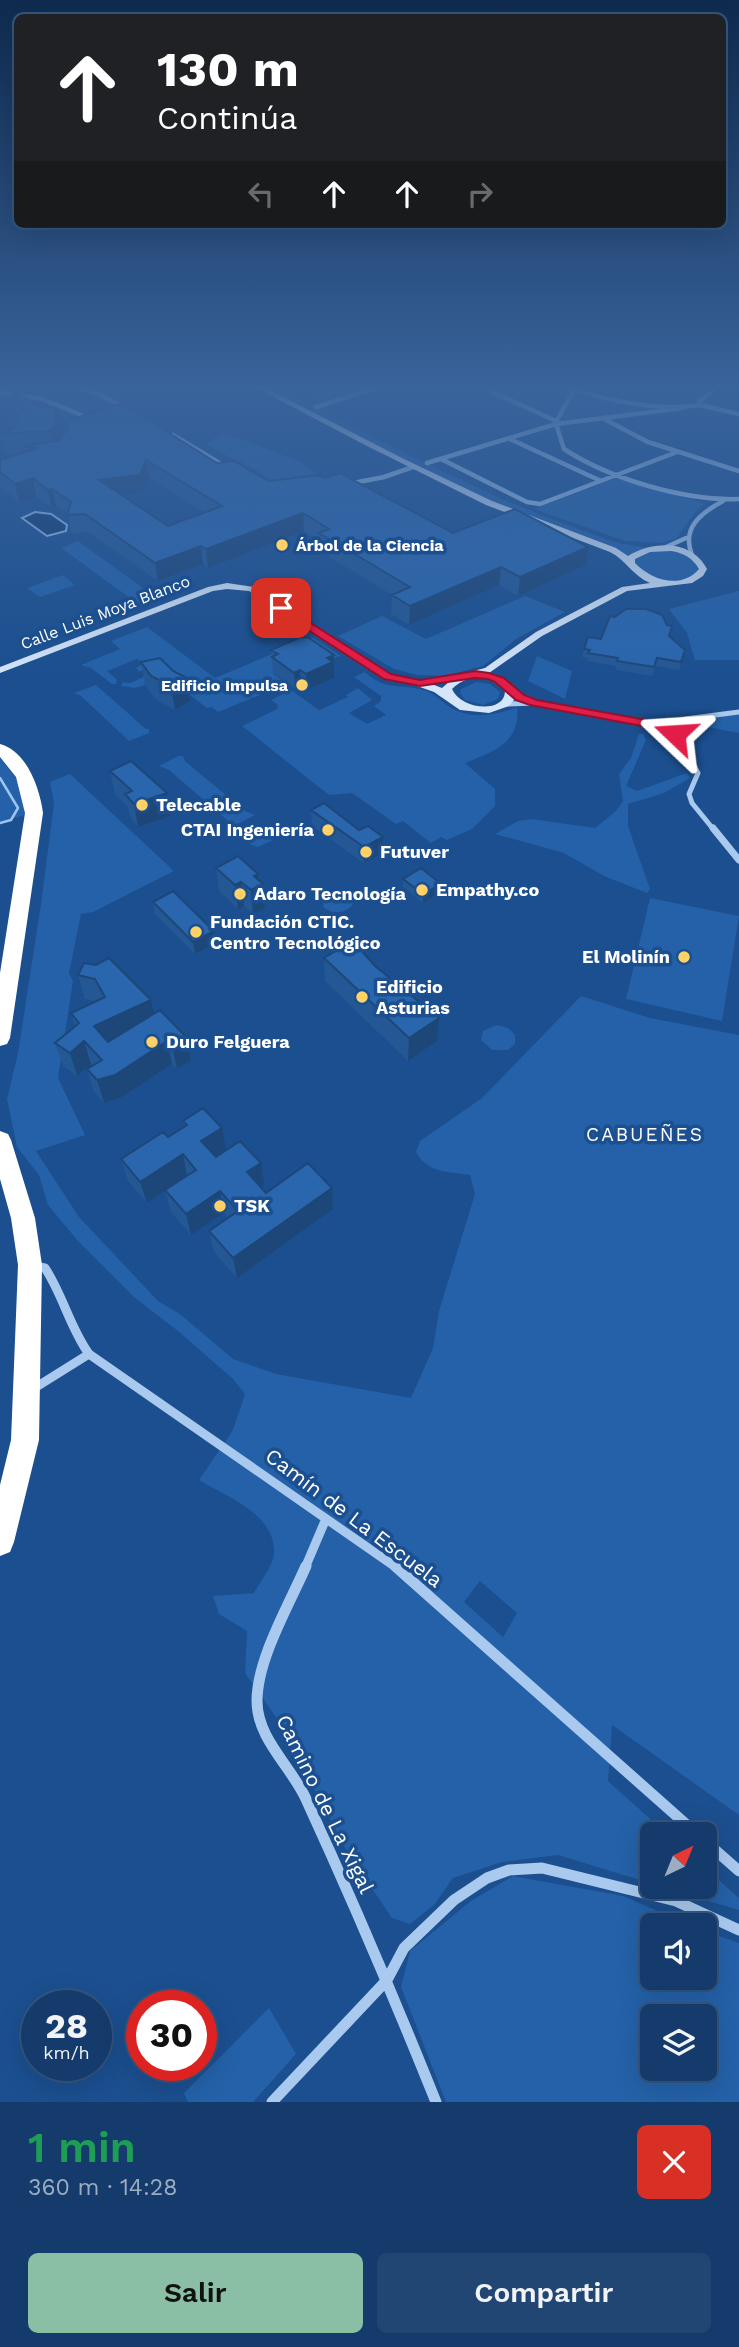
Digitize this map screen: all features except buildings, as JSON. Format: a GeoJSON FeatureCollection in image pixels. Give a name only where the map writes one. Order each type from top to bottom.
{"type":"FeatureCollection","features":[{"type":"Feature","properties":{"kind":"highway"},"geometry":{"type":"LineString","coordinates":[[0,749],[11,758],[28,780],[34,813],[0,1038]]}},
{"type":"Feature","properties":{"kind":"highway"},"geometry":{"type":"LineString","coordinates":[[0,1140],[23,1218],[30,1265],[24,1440],[0,1542]]}},
{"type":"Feature","properties":{"kind":"street"},"geometry":{"type":"LineString","coordinates":[[343,485],[363,481]]}},
{"type":"Feature","properties":{"kind":"street"},"geometry":{"type":"LineString","coordinates":[[445,481],[525,518],[618,552],[632,567],[655,581],[672,583]]}},
{"type":"Feature","properties":{"kind":"street"},"geometry":{"type":"LineString","coordinates":[[465,481],[527,510],[621,544]]}},
{"type":"Feature","properties":{"kind":"street"},"geometry":{"type":"LineString","coordinates":[[487,481],[534,504],[601,481]]}},
{"type":"Feature","properties":{"kind":"street"},"geometry":{"type":"LineString","coordinates":[[638,481],[685,496],[739,499]]}},
{"type":"Feature","properties":{"kind":"street"},"geometry":{"type":"LineString","coordinates":[[420,683],[456,679],[489,670],[539,634],[625,589],[690,580],[700,575],[701,564],[685,544],[686,538],[702,513],[724,500]]}},
{"type":"Feature","properties":{"kind":"street"},"geometry":{"type":"LineString","coordinates":[[625,589],[632,580],[631,558],[643,550],[662,548],[686,538]]}},
{"type":"Feature","properties":{"kind":"street"},"geometry":{"type":"LineString","coordinates":[[632,546],[662,548],[692,555]]}},
{"type":"Feature","properties":{"kind":"street","name":"Calle Luis Moya Blanco"},"geometry":{"type":"LineString","coordinates":[[0,670],[222,586],[251,589],[369,667],[388,677],[420,683]]}},
{"type":"Feature","properties":{"kind":"street"},"geometry":{"type":"LineString","coordinates":[[505,660],[503,670],[510,698],[505,704]]}},
{"type":"Feature","properties":{"kind":"street"},"geometry":{"type":"LineString","coordinates":[[475,675],[489,676],[535,703]]}},
{"type":"Feature","properties":{"kind":"street"},"geometry":{"type":"LineString","coordinates":[[452,701],[447,689],[456,679]]}},
{"type":"Feature","properties":{"kind":"street"},"geometry":{"type":"LineString","coordinates":[[420,683],[438,690],[464,708],[478,710],[505,704],[535,703],[674,728],[685,719],[739,712]]}},
{"type":"Feature","properties":{"kind":"street"},"geometry":{"type":"LineString","coordinates":[[674,728],[698,772],[689,794],[692,803],[739,860]]}},
{"type":"Feature","properties":{"kind":"street","name":"Camín de La Escuela"},"geometry":{"type":"LineString","coordinates":[[30,1265],[45,1268],[55,1282],[74,1332],[89,1354],[279,1484],[325,1521],[397,1568],[683,1822]]}},
{"type":"Feature","properties":{"kind":"street"},"geometry":{"type":"LineString","coordinates":[[27,1393],[89,1354]]}},
{"type":"Feature","properties":{"kind":"street","name":"Camino de La Xigal"},"geometry":{"type":"LineString","coordinates":[[325,1521],[262,1669],[257,1702],[265,1735],[304,1796],[387,1980],[436,2102]]}},
{"type":"Feature","properties":{"kind":"street"},"geometry":{"type":"LineString","coordinates":[[718,1853],[739,1871]]}},
{"type":"Feature","properties":{"kind":"street"},"geometry":{"type":"LineString","coordinates":[[271,2102],[387,1980],[404,1948],[454,1900],[487,1878],[509,1870],[542,1868],[676,1901],[739,1930]]}},
{"type":"Feature","properties":{"kind":"shaded area"},"geometry":{"type":"Polygon","coordinates":[[[270,481],[327,483],[280,490],[270,481]]]}},
{"type":"Feature","properties":{"kind":"shaded area"},"geometry":{"type":"Polygon","coordinates":[[[444,481],[465,481],[543,516],[618,543],[687,555],[703,569],[684,582],[655,581],[625,557],[525,518],[444,481]]]}},
{"type":"Feature","properties":{"kind":"shaded area"},"geometry":{"type":"Polygon","coordinates":[[[609,481],[633,481],[705,504],[695,512],[677,538],[663,543],[625,541],[534,509],[609,481]]]}},
{"type":"Feature","properties":{"kind":"shaded area"},"geometry":{"type":"Polygon","coordinates":[[[35,512],[51,514],[67,525],[66,531],[47,536],[22,518],[35,512]]]}},
{"type":"Feature","properties":{"kind":"shaded area"},"geometry":{"type":"Polygon","coordinates":[[[78,541],[158,599],[141,606],[61,548],[78,541]]]}},
{"type":"Feature","properties":{"kind":"shaded area"},"geometry":{"type":"Polygon","coordinates":[[[63,575],[75,585],[40,597],[27,588],[63,575]]]}},
{"type":"Feature","properties":{"kind":"shaded area"},"geometry":{"type":"Polygon","coordinates":[[[739,591],[739,660],[695,660],[687,633],[669,609],[739,591]]]}},
{"type":"Feature","properties":{"kind":"shaded area"},"geometry":{"type":"Polygon","coordinates":[[[525,596],[565,612],[516,639],[483,666],[445,676],[417,675],[394,669],[338,636],[382,616],[426,639],[525,596]]]}},
{"type":"Feature","properties":{"kind":"shaded area"},"geometry":{"type":"Polygon","coordinates":[[[147,627],[215,678],[312,637],[341,656],[273,674],[287,684],[218,712],[212,707],[207,708],[168,678],[135,688],[121,686],[123,682],[130,683],[153,673],[147,668],[139,672],[136,668],[143,664],[137,659],[107,671],[117,680],[116,684],[112,684],[91,668],[81,665],[120,649],[111,641],[147,627]]]}},
{"type":"Feature","properties":{"kind":"shaded area"},"geometry":{"type":"Polygon","coordinates":[[[537,656],[572,671],[565,699],[528,681],[537,656]]]}},
{"type":"Feature","properties":{"kind":"shaded area"},"geometry":{"type":"Polygon","coordinates":[[[365,672],[382,683],[431,693],[453,709],[469,714],[493,714],[517,708],[517,720],[509,738],[494,750],[465,763],[495,789],[495,806],[472,829],[447,840],[441,837],[431,843],[403,821],[396,824],[352,793],[329,795],[242,726],[277,709],[278,705],[271,700],[291,690],[319,710],[348,697],[346,695],[358,688],[372,700],[349,713],[367,724],[386,715],[374,706],[381,701],[381,696],[354,677],[365,672]]]}},
{"type":"Feature","properties":{"kind":"shaded area"},"geometry":{"type":"Polygon","coordinates":[[[476,682],[490,684],[500,692],[498,699],[483,705],[465,700],[460,693],[461,689],[476,682]]]}},
{"type":"Feature","properties":{"kind":"shaded area"},"geometry":{"type":"Polygon","coordinates":[[[96,685],[149,729],[149,733],[129,741],[81,696],[74,693],[96,685]]]}},
{"type":"Feature","properties":{"kind":"shaded area"},"geometry":{"type":"Polygon","coordinates":[[[739,714],[739,733],[692,724],[692,721],[739,714]]]}},
{"type":"Feature","properties":{"kind":"shaded area"},"geometry":{"type":"Polygon","coordinates":[[[639,734],[643,734],[646,740],[626,786],[637,791],[687,773],[690,778],[664,793],[628,804],[628,826],[650,889],[647,893],[604,876],[564,853],[495,834],[518,821],[532,819],[595,828],[616,811],[623,801],[619,774],[631,758],[639,734]]]}},
{"type":"Feature","properties":{"kind":"shaded area"},"geometry":{"type":"Polygon","coordinates":[[[183,756],[185,761],[245,811],[255,815],[232,827],[169,770],[159,766],[183,756]]]}},
{"type":"Feature","properties":{"kind":"shaded area"},"geometry":{"type":"Polygon","coordinates":[[[0,758],[16,778],[28,814],[0,823],[0,758]]]}},
{"type":"Feature","properties":{"kind":"shaded area"},"geometry":{"type":"Polygon","coordinates":[[[70,774],[174,871],[93,912],[81,914],[69,973],[73,981],[58,1078],[85,1135],[36,1151],[79,1217],[158,1301],[180,1314],[233,1359],[276,1374],[411,1398],[433,1348],[439,1311],[475,1194],[470,1175],[439,1170],[426,1164],[416,1152],[420,1141],[482,1098],[581,996],[650,1018],[739,1035],[739,1815],[612,1725],[608,1781],[654,1822],[640,1822],[640,1880],[558,1855],[502,1862],[453,1878],[434,1905],[410,1924],[392,1918],[349,1855],[278,1720],[245,1673],[247,1631],[219,1614],[213,1596],[254,1593],[273,1558],[272,1540],[259,1517],[236,1500],[199,1480],[233,1430],[245,1394],[233,1379],[178,1331],[135,1298],[78,1241],[48,1205],[39,1175],[17,1147],[7,1099],[18,1053],[54,803],[50,782],[70,774]],[[480,1581],[464,1602],[503,1637],[517,1613],[480,1581]]]}},
{"type":"Feature","properties":{"kind":"shaded area"},"geometry":{"type":"Polygon","coordinates":[[[260,824],[273,830],[273,840],[258,847],[240,839],[242,831],[249,826],[260,824]]]}},
{"type":"Feature","properties":{"kind":"shaded area"},"geometry":{"type":"Polygon","coordinates":[[[336,891],[346,892],[352,897],[353,904],[343,911],[335,912],[323,907],[324,896],[336,891]]]}},
{"type":"Feature","properties":{"kind":"shaded area","name":"El Molinín"},"geometry":{"type":"Polygon","coordinates":[[[650,898],[739,916],[722,1021],[626,999],[650,898]]]}},
{"type":"Feature","properties":{"kind":"shaded area"},"geometry":{"type":"Polygon","coordinates":[[[497,1025],[508,1028],[515,1035],[515,1044],[508,1050],[492,1050],[481,1040],[483,1031],[497,1025]]]}},
{"type":"Feature","properties":{"kind":"shaded area"},"geometry":{"type":"Polygon","coordinates":[[[513,1876],[623,1896],[662,1913],[640,1913],[640,1990],[717,1990],[717,1935],[739,1943],[739,2102],[446,2102],[401,1987],[410,1951],[471,1901],[513,1876]]]}},
{"type":"Feature","properties":{"kind":"shaded area"},"geometry":{"type":"Polygon","coordinates":[[[718,1879],[739,1898],[739,1910],[702,1899],[718,1899],[718,1879]]]}},
{"type":"Feature","properties":{"kind":"shaded area"},"geometry":{"type":"Polygon","coordinates":[[[269,2008],[296,2054],[253,2102],[188,2102],[184,2093],[196,2081],[217,2081],[217,2060],[269,2008]]]}},
{"type":"Feature","properties":{"kind":"waterway"},"geometry":{"type":"LineString","coordinates":[[0,778],[18,808],[11,820],[0,823]]}},
{"type":"Feature","properties":{"kind":"place","name":"Árbol de la Ciencia"},"geometry":{"type":"Point","coordinates":[282,545]}},
{"type":"Feature","properties":{"kind":"place","name":"Edificio Impulsa"},"geometry":{"type":"Point","coordinates":[302,685]}},
{"type":"Feature","properties":{"kind":"place","name":"Telecable"},"geometry":{"type":"Point","coordinates":[142,805]}},
{"type":"Feature","properties":{"kind":"place","name":"CTAI Ingeniería"},"geometry":{"type":"Point","coordinates":[328,830]}},
{"type":"Feature","properties":{"kind":"place","name":"Futuver"},"geometry":{"type":"Point","coordinates":[366,852]}},
{"type":"Feature","properties":{"kind":"place","name":"Empathy.co"},"geometry":{"type":"Point","coordinates":[422,890]}},
{"type":"Feature","properties":{"kind":"place","name":"Adaro Tecnología"},"geometry":{"type":"Point","coordinates":[240,894]}},
{"type":"Feature","properties":{"kind":"place","name":"Fundación CTIC. Centro Tecnológico"},"geometry":{"type":"Point","coordinates":[196,932]}},
{"type":"Feature","properties":{"kind":"place","name":"El Molinín"},"geometry":{"type":"Point","coordinates":[684,957]}},
{"type":"Feature","properties":{"kind":"place","name":"Edificio Asturias"},"geometry":{"type":"Point","coordinates":[362,997]}},
{"type":"Feature","properties":{"kind":"place","name":"Duro Felguera"},"geometry":{"type":"Point","coordinates":[152,1042]}},
{"type":"Feature","properties":{"kind":"place","name":"TSK"},"geometry":{"type":"Point","coordinates":[220,1206]}},
{"type":"Feature","properties":{"kind":"district","name":"CABUEÑES"},"geometry":{"type":"Point","coordinates":[645,1134]}},
{"type":"Feature","properties":{"kind":"route"},"geometry":{"type":"LineString","coordinates":[[281,608],[388,677],[420,683],[464,676],[489,676],[507,685],[510,691],[520,697],[535,703],[674,728],[675,734]]}}]}
